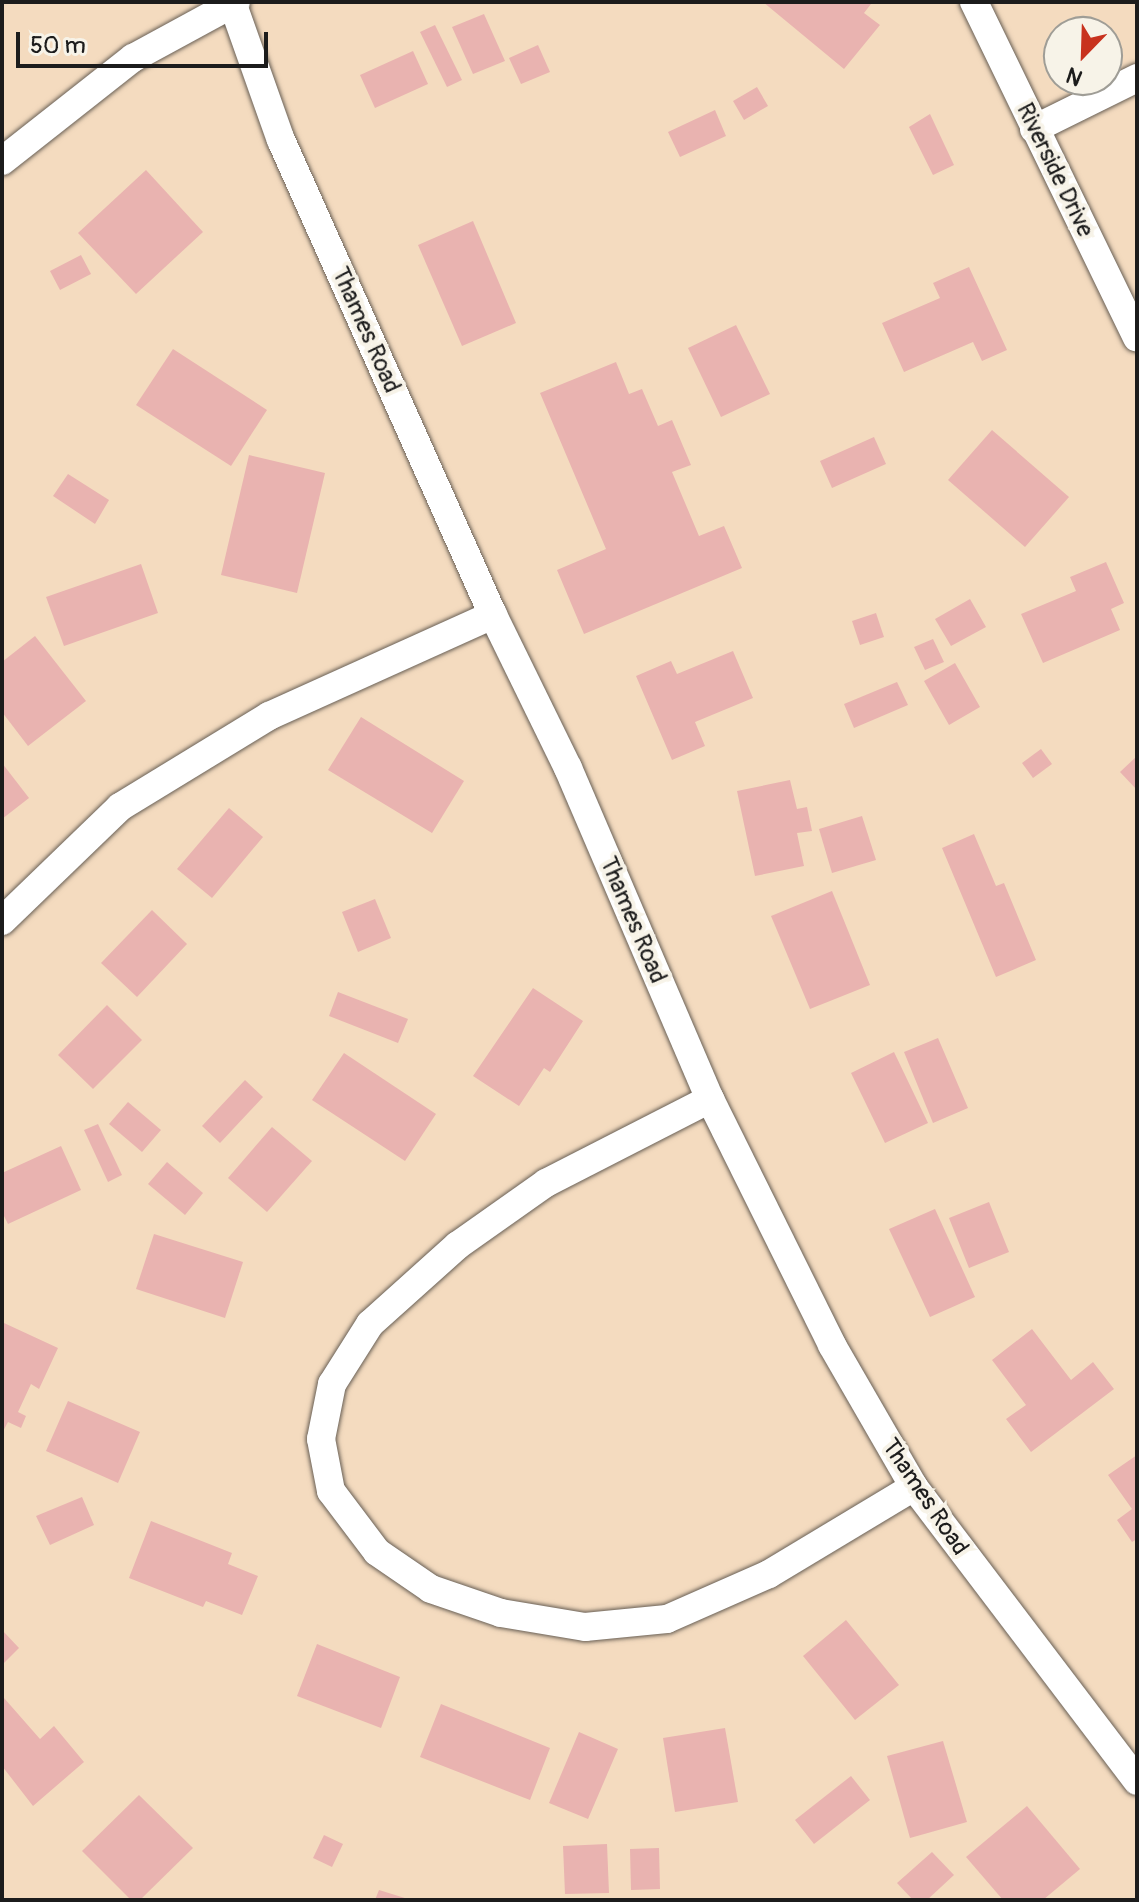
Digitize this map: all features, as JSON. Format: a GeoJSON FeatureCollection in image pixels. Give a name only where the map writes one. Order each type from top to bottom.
{"type":"FeatureCollection","features":[{"type":"Feature","properties":{"kind":"street"},"geometry":{"type":"LineString","coordinates":[[2,161],[133,58],[234,2]]}},
{"type":"Feature","properties":{"kind":"street","name":"Thames Road"},"geometry":{"type":"LineString","coordinates":[[234,2],[281,140],[493,615],[568,768],[710,1099],[832,1345],[914,1487],[1137,1781]]}},
{"type":"Feature","properties":{"kind":"street","name":"Riverside Drive"},"geometry":{"type":"LineString","coordinates":[[974,2],[1137,337]]}},
{"type":"Feature","properties":{"kind":"street"},"geometry":{"type":"LineString","coordinates":[[1034,129],[1137,78]]}},
{"type":"Feature","properties":{"kind":"street"},"geometry":{"type":"LineString","coordinates":[[2,921],[120,807],[269,716],[493,615]]}},
{"type":"Feature","properties":{"kind":"street"},"geometry":{"type":"LineString","coordinates":[[710,1099],[546,1183],[458,1245],[370,1324],[332,1384],[321,1439],[331,1491],[377,1552],[431,1589],[501,1613],[585,1627],[667,1619],[769,1574],[914,1487]]}},
{"type":"Feature","properties":{"kind":"building"},"geometry":{"type":"Polygon","coordinates":[[[763,2],[868,2],[871,4],[864,13],[880,25],[844,69],[763,2]]]}},
{"type":"Feature","properties":{"kind":"building"},"geometry":{"type":"Polygon","coordinates":[[[484,14],[505,61],[473,74],[452,27],[484,14]]]}},
{"type":"Feature","properties":{"kind":"building"},"geometry":{"type":"Polygon","coordinates":[[[435,25],[462,80],[447,87],[420,32],[435,25]]]}},
{"type":"Feature","properties":{"kind":"building"},"geometry":{"type":"Polygon","coordinates":[[[538,45],[550,72],[521,84],[509,58],[538,45]]]}},
{"type":"Feature","properties":{"kind":"building"},"geometry":{"type":"Polygon","coordinates":[[[413,51],[428,84],[375,108],[360,75],[413,51]]]}},
{"type":"Feature","properties":{"kind":"building"},"geometry":{"type":"Polygon","coordinates":[[[757,87],[768,106],[744,120],[733,101],[757,87]]]}},
{"type":"Feature","properties":{"kind":"building"},"geometry":{"type":"Polygon","coordinates":[[[715,110],[726,136],[680,157],[668,132],[715,110]]]}},
{"type":"Feature","properties":{"kind":"building"},"geometry":{"type":"Polygon","coordinates":[[[930,114],[954,165],[933,175],[909,127],[930,114]]]}},
{"type":"Feature","properties":{"kind":"building"},"geometry":{"type":"Polygon","coordinates":[[[146,170],[203,232],[136,294],[78,233],[146,170]]]}},
{"type":"Feature","properties":{"kind":"building"},"geometry":{"type":"Polygon","coordinates":[[[473,221],[516,323],[462,346],[418,245],[473,221]]]}},
{"type":"Feature","properties":{"kind":"building"},"geometry":{"type":"Polygon","coordinates":[[[81,255],[91,274],[60,290],[50,271],[81,255]]]}},
{"type":"Feature","properties":{"kind":"building"},"geometry":{"type":"Polygon","coordinates":[[[969,267],[1007,350],[982,361],[973,342],[904,372],[882,323],[940,298],[933,283],[969,267]]]}},
{"type":"Feature","properties":{"kind":"building"},"geometry":{"type":"Polygon","coordinates":[[[736,325],[770,394],[721,417],[688,348],[736,325]]]}},
{"type":"Feature","properties":{"kind":"building"},"geometry":{"type":"Polygon","coordinates":[[[173,349],[267,410],[231,466],[136,405],[173,349]]]}},
{"type":"Feature","properties":{"kind":"building"},"geometry":{"type":"Polygon","coordinates":[[[616,362],[629,394],[642,389],[658,426],[672,420],[691,465],[672,472],[699,536],[724,526],[742,568],[584,634],[557,570],[606,549],[540,393],[616,362]]]}},
{"type":"Feature","properties":{"kind":"building"},"geometry":{"type":"Polygon","coordinates":[[[992,430],[1069,497],[1025,547],[948,480],[992,430]]]}},
{"type":"Feature","properties":{"kind":"building"},"geometry":{"type":"Polygon","coordinates":[[[874,437],[886,464],[832,488],[820,461],[874,437]]]}},
{"type":"Feature","properties":{"kind":"building"},"geometry":{"type":"Polygon","coordinates":[[[249,455],[325,473],[297,593],[221,575],[249,455]]]}},
{"type":"Feature","properties":{"kind":"building"},"geometry":{"type":"Polygon","coordinates":[[[68,474],[109,500],[95,524],[53,496],[68,474]]]}},
{"type":"Feature","properties":{"kind":"building"},"geometry":{"type":"Polygon","coordinates":[[[1106,562],[1124,603],[1111,609],[1120,630],[1043,663],[1021,614],[1076,591],[1070,577],[1106,562]]]}},
{"type":"Feature","properties":{"kind":"building"},"geometry":{"type":"Polygon","coordinates":[[[141,564],[158,613],[64,646],[46,597],[141,564]]]}},
{"type":"Feature","properties":{"kind":"building"},"geometry":{"type":"Polygon","coordinates":[[[970,599],[986,627],[951,646],[935,619],[970,599]]]}},
{"type":"Feature","properties":{"kind":"building"},"geometry":{"type":"Polygon","coordinates":[[[876,613],[884,637],[860,645],[852,621],[876,613]]]}},
{"type":"Feature","properties":{"kind":"building"},"geometry":{"type":"Polygon","coordinates":[[[35,636],[86,701],[28,746],[2,712],[2,662],[35,636]]]}},
{"type":"Feature","properties":{"kind":"building"},"geometry":{"type":"Polygon","coordinates":[[[933,639],[944,662],[925,670],[914,647],[933,639]]]}},
{"type":"Feature","properties":{"kind":"building"},"geometry":{"type":"Polygon","coordinates":[[[733,651],[753,698],[695,722],[705,746],[672,760],[636,676],[671,661],[677,674],[733,651]]]}},
{"type":"Feature","properties":{"kind":"building"},"geometry":{"type":"Polygon","coordinates":[[[955,663],[980,707],[949,725],[924,681],[955,663]]]}},
{"type":"Feature","properties":{"kind":"building"},"geometry":{"type":"Polygon","coordinates":[[[897,682],[908,705],[854,728],[844,704],[897,682]]]}},
{"type":"Feature","properties":{"kind":"building"},"geometry":{"type":"Polygon","coordinates":[[[361,717],[464,781],[432,833],[328,770],[361,717]]]}},
{"type":"Feature","properties":{"kind":"building"},"geometry":{"type":"Polygon","coordinates":[[[1041,749],[1052,764],[1033,778],[1022,763],[1041,749]]]}},
{"type":"Feature","properties":{"kind":"building"},"geometry":{"type":"Polygon","coordinates":[[[1137,756],[1137,790],[1120,772],[1137,756]]]}},
{"type":"Feature","properties":{"kind":"building"},"geometry":{"type":"Polygon","coordinates":[[[2,763],[29,798],[2,819],[2,763]]]}},
{"type":"Feature","properties":{"kind":"building"},"geometry":{"type":"Polygon","coordinates":[[[790,780],[797,809],[807,807],[812,831],[797,833],[804,866],[755,876],[737,791],[790,780]]]}},
{"type":"Feature","properties":{"kind":"building"},"geometry":{"type":"Polygon","coordinates":[[[229,808],[263,837],[212,898],[177,869],[229,808]]]}},
{"type":"Feature","properties":{"kind":"building"},"geometry":{"type":"Polygon","coordinates":[[[862,816],[876,860],[832,873],[819,829],[862,816]]]}},
{"type":"Feature","properties":{"kind":"building"},"geometry":{"type":"Polygon","coordinates":[[[974,834],[996,886],[1004,883],[1036,960],[996,977],[942,848],[974,834]]]}},
{"type":"Feature","properties":{"kind":"building"},"geometry":{"type":"Polygon","coordinates":[[[832,891],[870,985],[810,1009],[771,916],[832,891]]]}},
{"type":"Feature","properties":{"kind":"building"},"geometry":{"type":"Polygon","coordinates":[[[375,899],[391,938],[358,952],[342,912],[375,899]]]}},
{"type":"Feature","properties":{"kind":"building"},"geometry":{"type":"Polygon","coordinates":[[[152,910],[187,944],[137,997],[101,963],[152,910]]]}},
{"type":"Feature","properties":{"kind":"building"},"geometry":{"type":"Polygon","coordinates":[[[533,988],[583,1021],[550,1072],[544,1068],[519,1106],[473,1076],[533,988]]]}},
{"type":"Feature","properties":{"kind":"building"},"geometry":{"type":"Polygon","coordinates":[[[338,992],[408,1019],[398,1043],[329,1016],[338,992]]]}},
{"type":"Feature","properties":{"kind":"building"},"geometry":{"type":"Polygon","coordinates":[[[107,1005],[142,1040],[93,1089],[58,1055],[107,1005]]]}},
{"type":"Feature","properties":{"kind":"building"},"geometry":{"type":"Polygon","coordinates":[[[938,1038],[968,1108],[933,1123],[904,1052],[938,1038]]]}},
{"type":"Feature","properties":{"kind":"building"},"geometry":{"type":"Polygon","coordinates":[[[894,1052],[928,1123],[885,1143],[851,1073],[894,1052]]]}},
{"type":"Feature","properties":{"kind":"building"},"geometry":{"type":"Polygon","coordinates":[[[344,1053],[436,1114],[405,1161],[312,1100],[344,1053]]]}},
{"type":"Feature","properties":{"kind":"building"},"geometry":{"type":"Polygon","coordinates":[[[245,1080],[263,1097],[220,1143],[202,1126],[245,1080]]]}},
{"type":"Feature","properties":{"kind":"building"},"geometry":{"type":"Polygon","coordinates":[[[128,1102],[161,1130],[142,1152],[109,1124],[128,1102]]]}},
{"type":"Feature","properties":{"kind":"building"},"geometry":{"type":"Polygon","coordinates":[[[98,1124],[122,1175],[108,1182],[84,1130],[98,1124]]]}},
{"type":"Feature","properties":{"kind":"building"},"geometry":{"type":"Polygon","coordinates":[[[272,1127],[312,1161],[267,1212],[228,1178],[272,1127]]]}},
{"type":"Feature","properties":{"kind":"building"},"geometry":{"type":"Polygon","coordinates":[[[61,1146],[81,1190],[8,1224],[2,1212],[2,1173],[61,1146]]]}},
{"type":"Feature","properties":{"kind":"building"},"geometry":{"type":"Polygon","coordinates":[[[167,1162],[203,1193],[185,1215],[148,1184],[167,1162]]]}},
{"type":"Feature","properties":{"kind":"building"},"geometry":{"type":"Polygon","coordinates":[[[989,1202],[1009,1252],[969,1268],[949,1218],[989,1202]]]}},
{"type":"Feature","properties":{"kind":"building"},"geometry":{"type":"Polygon","coordinates":[[[935,1209],[975,1297],[930,1317],[889,1229],[935,1209]]]}},
{"type":"Feature","properties":{"kind":"building"},"geometry":{"type":"Polygon","coordinates":[[[154,1234],[243,1262],[225,1318],[136,1289],[154,1234]]]}},
{"type":"Feature","properties":{"kind":"building"},"geometry":{"type":"Polygon","coordinates":[[[4,1323],[58,1348],[39,1389],[31,1384],[18,1412],[26,1416],[21,1428],[8,1422],[2,1433],[4,1323]]]}},
{"type":"Feature","properties":{"kind":"building"},"geometry":{"type":"Polygon","coordinates":[[[1032,1329],[1071,1380],[1093,1362],[1114,1389],[1031,1452],[1006,1419],[1026,1405],[992,1360],[1032,1329]]]}},
{"type":"Feature","properties":{"kind":"building"},"geometry":{"type":"Polygon","coordinates":[[[68,1401],[140,1432],[118,1483],[46,1451],[68,1401]]]}},
{"type":"Feature","properties":{"kind":"building"},"geometry":{"type":"Polygon","coordinates":[[[1137,1455],[1137,1539],[1132,1542],[1117,1520],[1132,1509],[1108,1475],[1137,1455]]]}},
{"type":"Feature","properties":{"kind":"building"},"geometry":{"type":"Polygon","coordinates":[[[82,1497],[94,1525],[50,1545],[36,1516],[82,1497]]]}},
{"type":"Feature","properties":{"kind":"building"},"geometry":{"type":"Polygon","coordinates":[[[151,1521],[232,1553],[228,1564],[258,1576],[242,1615],[206,1601],[203,1607],[129,1578],[151,1521]]]}},
{"type":"Feature","properties":{"kind":"building"},"geometry":{"type":"Polygon","coordinates":[[[846,1620],[899,1685],[855,1720],[803,1656],[846,1620]]]}},
{"type":"Feature","properties":{"kind":"building"},"geometry":{"type":"Polygon","coordinates":[[[2,1630],[19,1648],[2,1665],[2,1630]]]}},
{"type":"Feature","properties":{"kind":"building"},"geometry":{"type":"Polygon","coordinates":[[[317,1644],[400,1677],[381,1728],[297,1696],[317,1644]]]}},
{"type":"Feature","properties":{"kind":"building"},"geometry":{"type":"Polygon","coordinates":[[[4,1698],[40,1739],[54,1726],[84,1762],[33,1806],[2,1766],[4,1698]]]}},
{"type":"Feature","properties":{"kind":"building"},"geometry":{"type":"Polygon","coordinates":[[[441,1704],[550,1748],[530,1800],[420,1757],[441,1704]]]}},
{"type":"Feature","properties":{"kind":"building"},"geometry":{"type":"Polygon","coordinates":[[[725,1728],[738,1802],[675,1812],[663,1738],[725,1728]]]}},
{"type":"Feature","properties":{"kind":"building"},"geometry":{"type":"Polygon","coordinates":[[[579,1732],[618,1749],[588,1819],[549,1803],[579,1732]]]}},
{"type":"Feature","properties":{"kind":"building"},"geometry":{"type":"Polygon","coordinates":[[[943,1741],[967,1822],[910,1838],[887,1756],[943,1741]]]}},
{"type":"Feature","properties":{"kind":"building"},"geometry":{"type":"Polygon","coordinates":[[[851,1776],[870,1800],[814,1844],[795,1820],[851,1776]]]}},
{"type":"Feature","properties":{"kind":"building"},"geometry":{"type":"Polygon","coordinates":[[[139,1795],[193,1848],[140,1900],[131,1900],[82,1851],[139,1795]]]}},
{"type":"Feature","properties":{"kind":"building"},"geometry":{"type":"Polygon","coordinates":[[[1027,1806],[1080,1869],[1043,1900],[1003,1900],[966,1857],[1027,1806]]]}},
{"type":"Feature","properties":{"kind":"building"},"geometry":{"type":"Polygon","coordinates":[[[324,1835],[343,1844],[332,1867],[313,1858],[324,1835]]]}},
{"type":"Feature","properties":{"kind":"building"},"geometry":{"type":"Polygon","coordinates":[[[607,1844],[609,1893],[565,1894],[563,1846],[607,1844]]]}},
{"type":"Feature","properties":{"kind":"building"},"geometry":{"type":"Polygon","coordinates":[[[659,1848],[660,1889],[631,1890],[630,1849],[659,1848]]]}},
{"type":"Feature","properties":{"kind":"building"},"geometry":{"type":"Polygon","coordinates":[[[932,1852],[954,1875],[927,1900],[913,1900],[897,1883],[932,1852]]]}},
{"type":"Feature","properties":{"kind":"building"},"geometry":{"type":"Polygon","coordinates":[[[379,1890],[408,1899],[375,1900],[379,1890]]]}}]}
